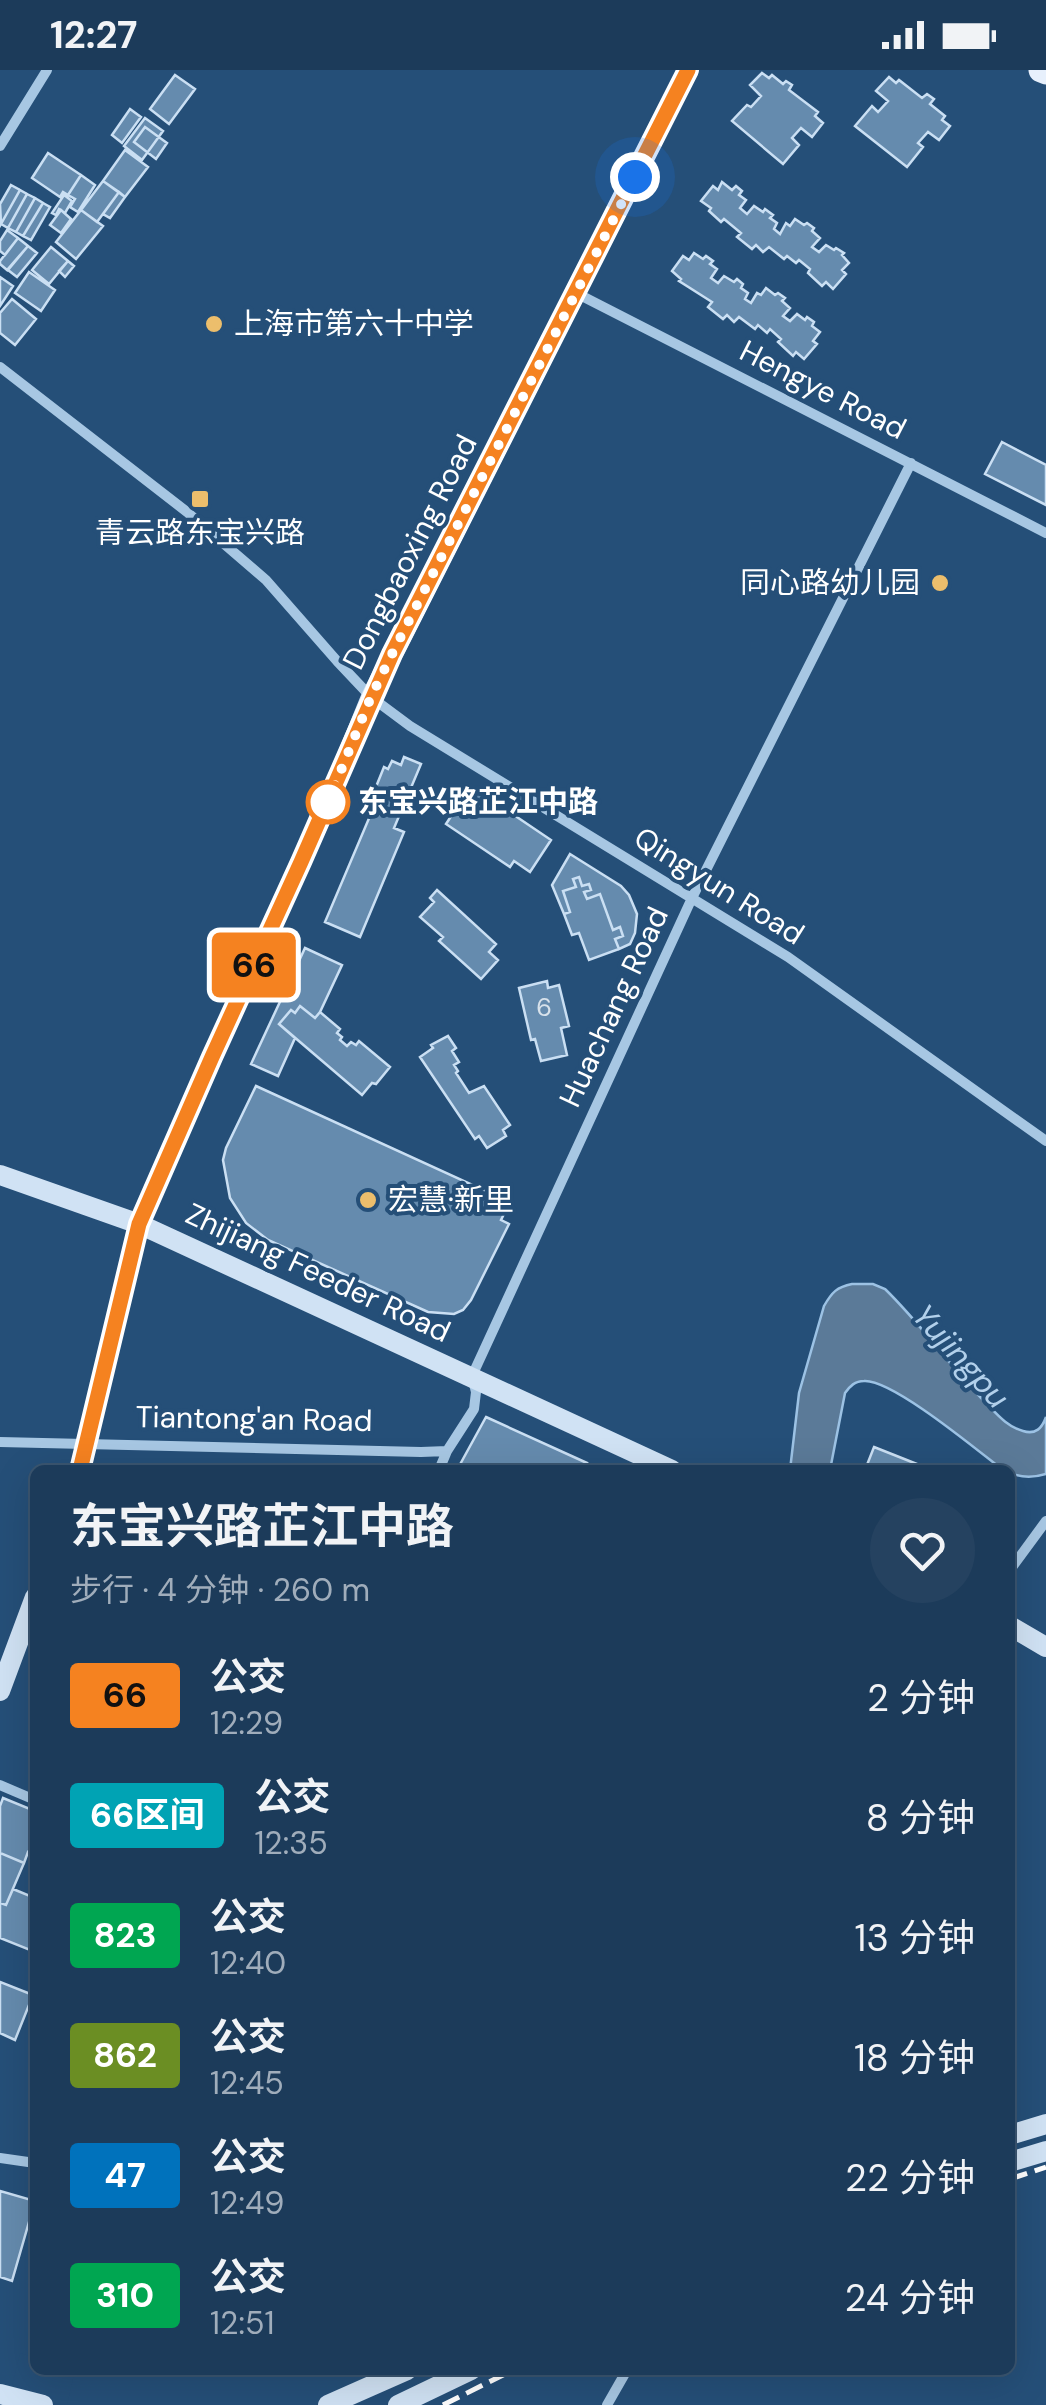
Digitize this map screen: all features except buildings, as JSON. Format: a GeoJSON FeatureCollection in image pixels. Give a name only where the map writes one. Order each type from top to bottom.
{"type":"FeatureCollection","features":[{"type":"Feature","properties":{"kind":"street"},"geometry":{"type":"LineString","coordinates":[[0,146],[47,70]]}},
{"type":"Feature","properties":{"kind":"street","name":"Dongbaoxing Road"},"geometry":{"type":"LineString","coordinates":[[81,1465],[139,1224],[329,800],[371,697],[688,70]]}},
{"type":"Feature","properties":{"kind":"street","name":"Hengye Road"},"geometry":{"type":"LineString","coordinates":[[576,293],[1046,534]]}},
{"type":"Feature","properties":{"kind":"street","name":"Qingyun Road"},"geometry":{"type":"LineString","coordinates":[[0,367],[187,512],[266,580],[371,697],[410,726],[802,967],[1045,1138]]}},
{"type":"Feature","properties":{"kind":"street","name":"Huachang Road"},"geometry":{"type":"LineString","coordinates":[[441,1465],[474,1408],[472,1376],[692,898],[911,463]]}},
{"type":"Feature","properties":{"kind":"street","name":"Zhijiang Feeder Road"},"geometry":{"type":"LineString","coordinates":[[0,1175],[139,1224],[472,1376]]}},
{"type":"Feature","properties":{"kind":"street"},"geometry":{"type":"LineString","coordinates":[[472,1376],[661,1465]]}},
{"type":"Feature","properties":{"kind":"street","name":"Tiantong'an Road"},"geometry":{"type":"LineString","coordinates":[[0,1442],[447,1450]]}},
{"type":"Feature","properties":{"kind":"street"},"geometry":{"type":"LineString","coordinates":[[1015,1563],[1046,1521]]}},
{"type":"Feature","properties":{"kind":"street"},"geometry":{"type":"LineString","coordinates":[[0,1691],[30,1610]]}},
{"type":"Feature","properties":{"kind":"street"},"geometry":{"type":"LineString","coordinates":[[1015,1629],[1046,1647]]}},
{"type":"Feature","properties":{"kind":"street"},"geometry":{"type":"LineString","coordinates":[[0,1785],[30,1798]]}},
{"type":"Feature","properties":{"kind":"street"},"geometry":{"type":"LineString","coordinates":[[1015,2134],[1046,2124]]}},
{"type":"Feature","properties":{"kind":"street"},"geometry":{"type":"LineString","coordinates":[[1015,2160],[1046,2150]]}},
{"type":"Feature","properties":{"kind":"street"},"geometry":{"type":"LineString","coordinates":[[0,2158],[30,2162]]}},
{"type":"Feature","properties":{"kind":"street"},"geometry":{"type":"LineString","coordinates":[[328,2405],[396,2375]]}},
{"type":"Feature","properties":{"kind":"street"},"geometry":{"type":"LineString","coordinates":[[398,2405],[461,2375]]}},
{"type":"Feature","properties":{"kind":"street"},"geometry":{"type":"LineString","coordinates":[[607,2405],[624,2375]]}},
{"type":"Feature","properties":{"kind":"street"},"geometry":{"type":"LineString","coordinates":[[3,2393],[43,2405]]}},
{"type":"Feature","properties":{"kind":"water"},"geometry":{"type":"Polygon","coordinates":[[[873,1284],[885,1289],[1007,1423],[1032,1432],[1046,1417],[1046,1474],[1015,1475],[1015,1465],[997,1465],[913,1403],[877,1383],[864,1381],[853,1384],[845,1393],[831,1465],[791,1465],[799,1393],[824,1306],[842,1287],[873,1284]]]}},
{"type":"Feature","properties":{"kind":"pier"},"geometry":{"type":"Polygon","coordinates":[[[20,2353],[30,2356],[30,2375],[74,2375],[67,2405],[7,2405],[20,2353]]]}},
{"type":"Feature","properties":{"kind":"railway"},"geometry":{"type":"LineString","coordinates":[[1015,2177],[1046,2167]]}},
{"type":"Feature","properties":{"kind":"railway"},"geometry":{"type":"LineString","coordinates":[[443,2405],[503,2375]]}},
{"type":"Feature","properties":{"kind":"bus line","name":"66"},"geometry":{"type":"LineString","coordinates":[[81,1465],[139,1224],[329,800],[371,697],[688,70]]}},
{"type":"Feature","properties":{"kind":"place","name":"上海市第六十中学"},"geometry":{"type":"Point","coordinates":[214,324]}},
{"type":"Feature","properties":{"kind":"place","name":"青云路东宝兴路"},"geometry":{"type":"Point","coordinates":[200,499]}},
{"type":"Feature","properties":{"kind":"place","name":"同心路幼儿园"},"geometry":{"type":"Point","coordinates":[940,583]}},
{"type":"Feature","properties":{"kind":"place","name":"东宝兴路芷江中路"},"geometry":{"type":"Point","coordinates":[328,802]}},
{"type":"Feature","properties":{"kind":"place","name":"宏慧·新里"},"geometry":{"type":"Point","coordinates":[368,1200]}},
{"type":"Feature","properties":{"kind":"route"},"geometry":{"type":"LineString","coordinates":[[328,802],[392,654],[635,177]]}},
{"type":"Feature","properties":{"kind":"water label","name":"Yujingpu"},"geometry":{"type":"Point","coordinates":[961,1356]}}]}
